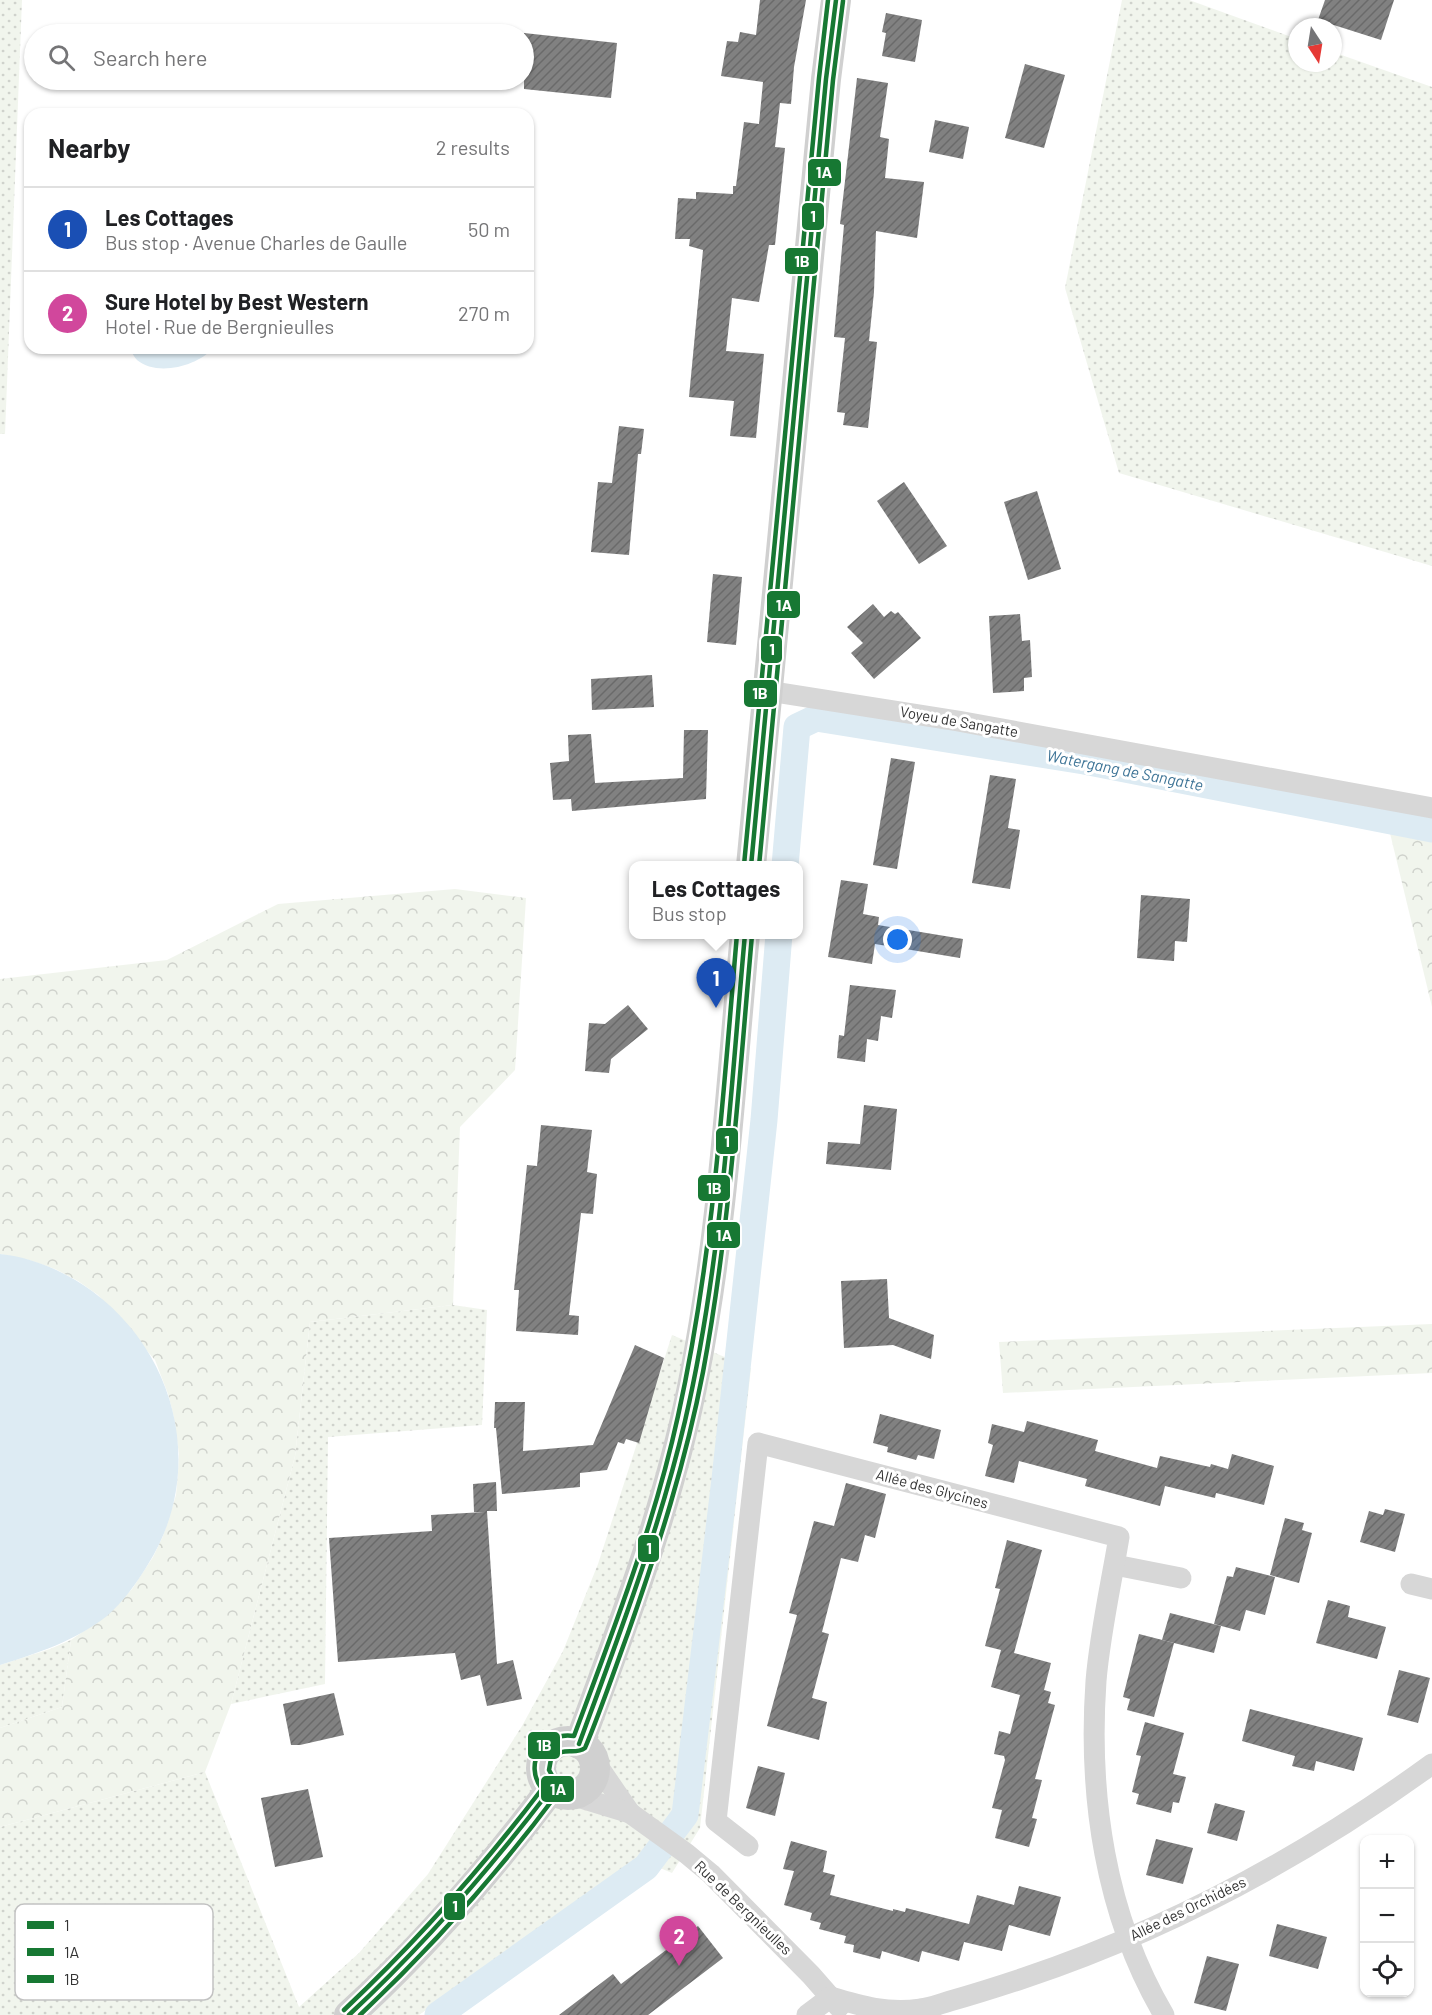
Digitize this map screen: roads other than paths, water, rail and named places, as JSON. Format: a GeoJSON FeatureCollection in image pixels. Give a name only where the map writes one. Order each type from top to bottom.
{"type":"FeatureCollection","features":[{"type":"Feature","properties":{"kind":"main road"},"geometry":{"type":"LineString","coordinates":[[751,861],[826,79],[836,0]]}},
{"type":"Feature","properties":{"kind":"main road"},"geometry":{"type":"LineString","coordinates":[[586,1751],[647,1556],[679,1443],[695,1373],[713,1261],[745,939]]}},
{"type":"Feature","properties":{"kind":"main road"},"geometry":{"type":"LineString","coordinates":[[570,1742],[586,1751],[595,1772],[590,1784],[584,1790],[561,1792],[545,1782],[541,1770],[542,1761],[546,1752],[553,1746],[570,1742]]}},
{"type":"Feature","properties":{"kind":"main road"},"geometry":{"type":"LineString","coordinates":[[349,2015],[437,1929],[561,1792]]}},
{"type":"Feature","properties":{"kind":"street","name":"Voyeu de Sangatte"},"geometry":{"type":"LineString","coordinates":[[768,691],[958,721],[1432,808]]}},
{"type":"Feature","properties":{"kind":"street","name":"Allée des Glycines"},"geometry":{"type":"LineString","coordinates":[[748,1846],[716,1821],[758,1443],[1119,1537],[1096,1680],[1094,1746],[1097,1795],[1113,1895],[1127,1939],[1164,2015]]}},
{"type":"Feature","properties":{"kind":"street"},"geometry":{"type":"LineString","coordinates":[[1115,1565],[1181,1578]]}},
{"type":"Feature","properties":{"kind":"street"},"geometry":{"type":"LineString","coordinates":[[1411,1584],[1432,1589]]}},
{"type":"Feature","properties":{"kind":"street","name":"Rue de Bergnieulles"},"geometry":{"type":"LineString","coordinates":[[586,1751],[630,1813]]}},
{"type":"Feature","properties":{"kind":"street","name":"Allée des Orchidées"},"geometry":{"type":"LineString","coordinates":[[831,1997],[877,2010],[917,2012],[1026,1978],[1127,1939],[1193,1909],[1263,1872],[1347,1821],[1432,1764]]}},
{"type":"Feature","properties":{"kind":"street","name":"Rue de Bergnieulles"},"geometry":{"type":"LineString","coordinates":[[561,1792],[630,1813],[687,1854],[711,1874],[831,1997],[845,2015]]}},
{"type":"Feature","properties":{"kind":"street"},"geometry":{"type":"LineString","coordinates":[[807,2015],[831,1997]]}},
{"type":"Feature","properties":{"kind":"waterway","name":"Watergang de Sangatte"},"geometry":{"type":"LineString","coordinates":[[785,861],[797,727],[816,718],[1084,761],[1432,829]]}},
{"type":"Feature","properties":{"kind":"waterway"},"geometry":{"type":"LineString","coordinates":[[438,2015],[646,1867],[685,1815],[764,1120],[779,939]]}},
{"type":"Feature","properties":{"kind":"place","name":"Les Cottages"},"geometry":{"type":"Point","coordinates":[716,1008]}},
{"type":"Feature","properties":{"kind":"place","name":"Sure Hotel by Best Western"},"geometry":{"type":"Point","coordinates":[679,1966]}}]}
